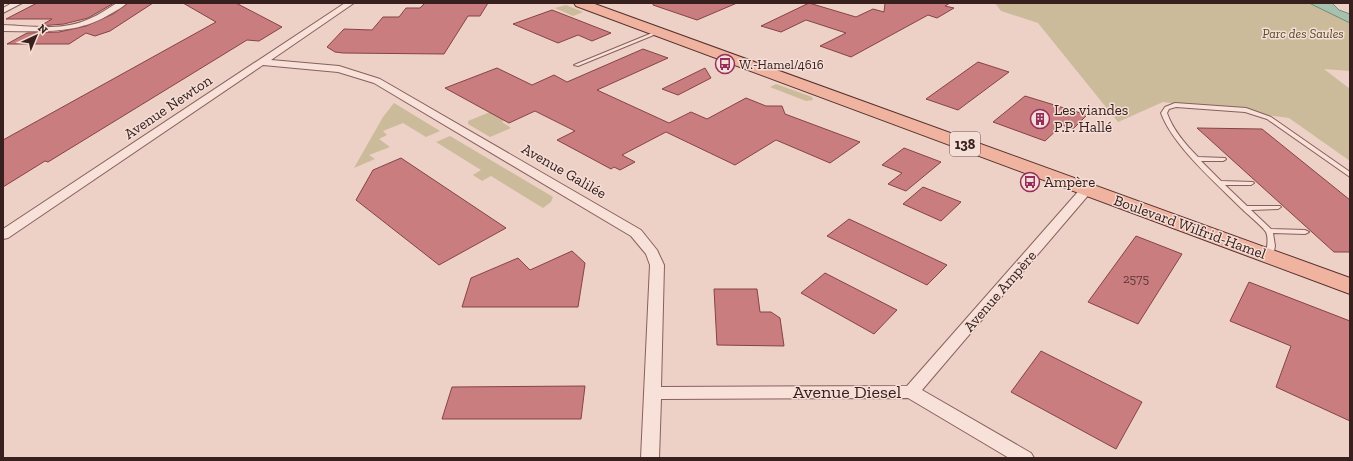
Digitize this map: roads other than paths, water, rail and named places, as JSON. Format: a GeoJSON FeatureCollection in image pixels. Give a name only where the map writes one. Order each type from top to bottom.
{"type":"FeatureCollection","features":[{"type":"Feature","properties":{"kind":"main road","name":"Boulevard Wilfrid-Hamel"},"geometry":{"type":"LineString","coordinates":[[580,3],[1350,286]]}},
{"type":"Feature","properties":{"kind":"street"},"geometry":{"type":"LineString","coordinates":[[3,11],[18,3]]}},
{"type":"Feature","properties":{"kind":"street"},"geometry":{"type":"LineString","coordinates":[[3,28],[68,28],[99,18],[123,3]]}},
{"type":"Feature","properties":{"kind":"street","name":"Avenue Newton"},"geometry":{"type":"LineString","coordinates":[[3,235],[185,115],[260,62],[350,3]]}},
{"type":"Feature","properties":{"kind":"street","name":"Avenue Galilée"},"geometry":{"type":"LineString","coordinates":[[260,62],[339,69],[377,81],[636,233],[652,253],[657,265],[650,458]]}},
{"type":"Feature","properties":{"kind":"street","name":"Avenue Ampère"},"geometry":{"type":"LineString","coordinates":[[911,392],[1087,189]]}},
{"type":"Feature","properties":{"kind":"street","name":"Avenue Diesel"},"geometry":{"type":"LineString","coordinates":[[652,393],[911,392],[1025,458]]}},
{"type":"Feature","properties":{"kind":"lane"},"geometry":{"type":"LineString","coordinates":[[576,64],[659,32]]}},
{"type":"Feature","properties":{"kind":"lane"},"geometry":{"type":"LineString","coordinates":[[1269,256],[1271,246],[1269,231],[1182,143],[1164,120],[1164,113],[1168,108],[1175,105],[1246,110],[1268,118],[1350,175]]}},
{"type":"Feature","properties":{"kind":"lane"},"geometry":{"type":"LineString","coordinates":[[1198,160],[1223,159]]}},
{"type":"Feature","properties":{"kind":"lane"},"geometry":{"type":"LineString","coordinates":[[1221,183],[1250,183]]}},
{"type":"Feature","properties":{"kind":"lane"},"geometry":{"type":"LineString","coordinates":[[1246,208],[1278,207]]}},
{"type":"Feature","properties":{"kind":"lane"},"geometry":{"type":"LineString","coordinates":[[1269,231],[1305,232]]}},
{"type":"Feature","properties":{"kind":"place","name":"W.-Hamel/4616"},"geometry":{"type":"Point","coordinates":[725,64]}},
{"type":"Feature","properties":{"kind":"place","name":"Les viandes P.P. Hallé"},"geometry":{"type":"Point","coordinates":[1040,119]}},
{"type":"Feature","properties":{"kind":"place","name":"Ampère"},"geometry":{"type":"Point","coordinates":[1030,182]}},
{"type":"Feature","properties":{"kind":"park label","name":"Parc des Saules"},"geometry":{"type":"Point","coordinates":[1303,33]}}]}
